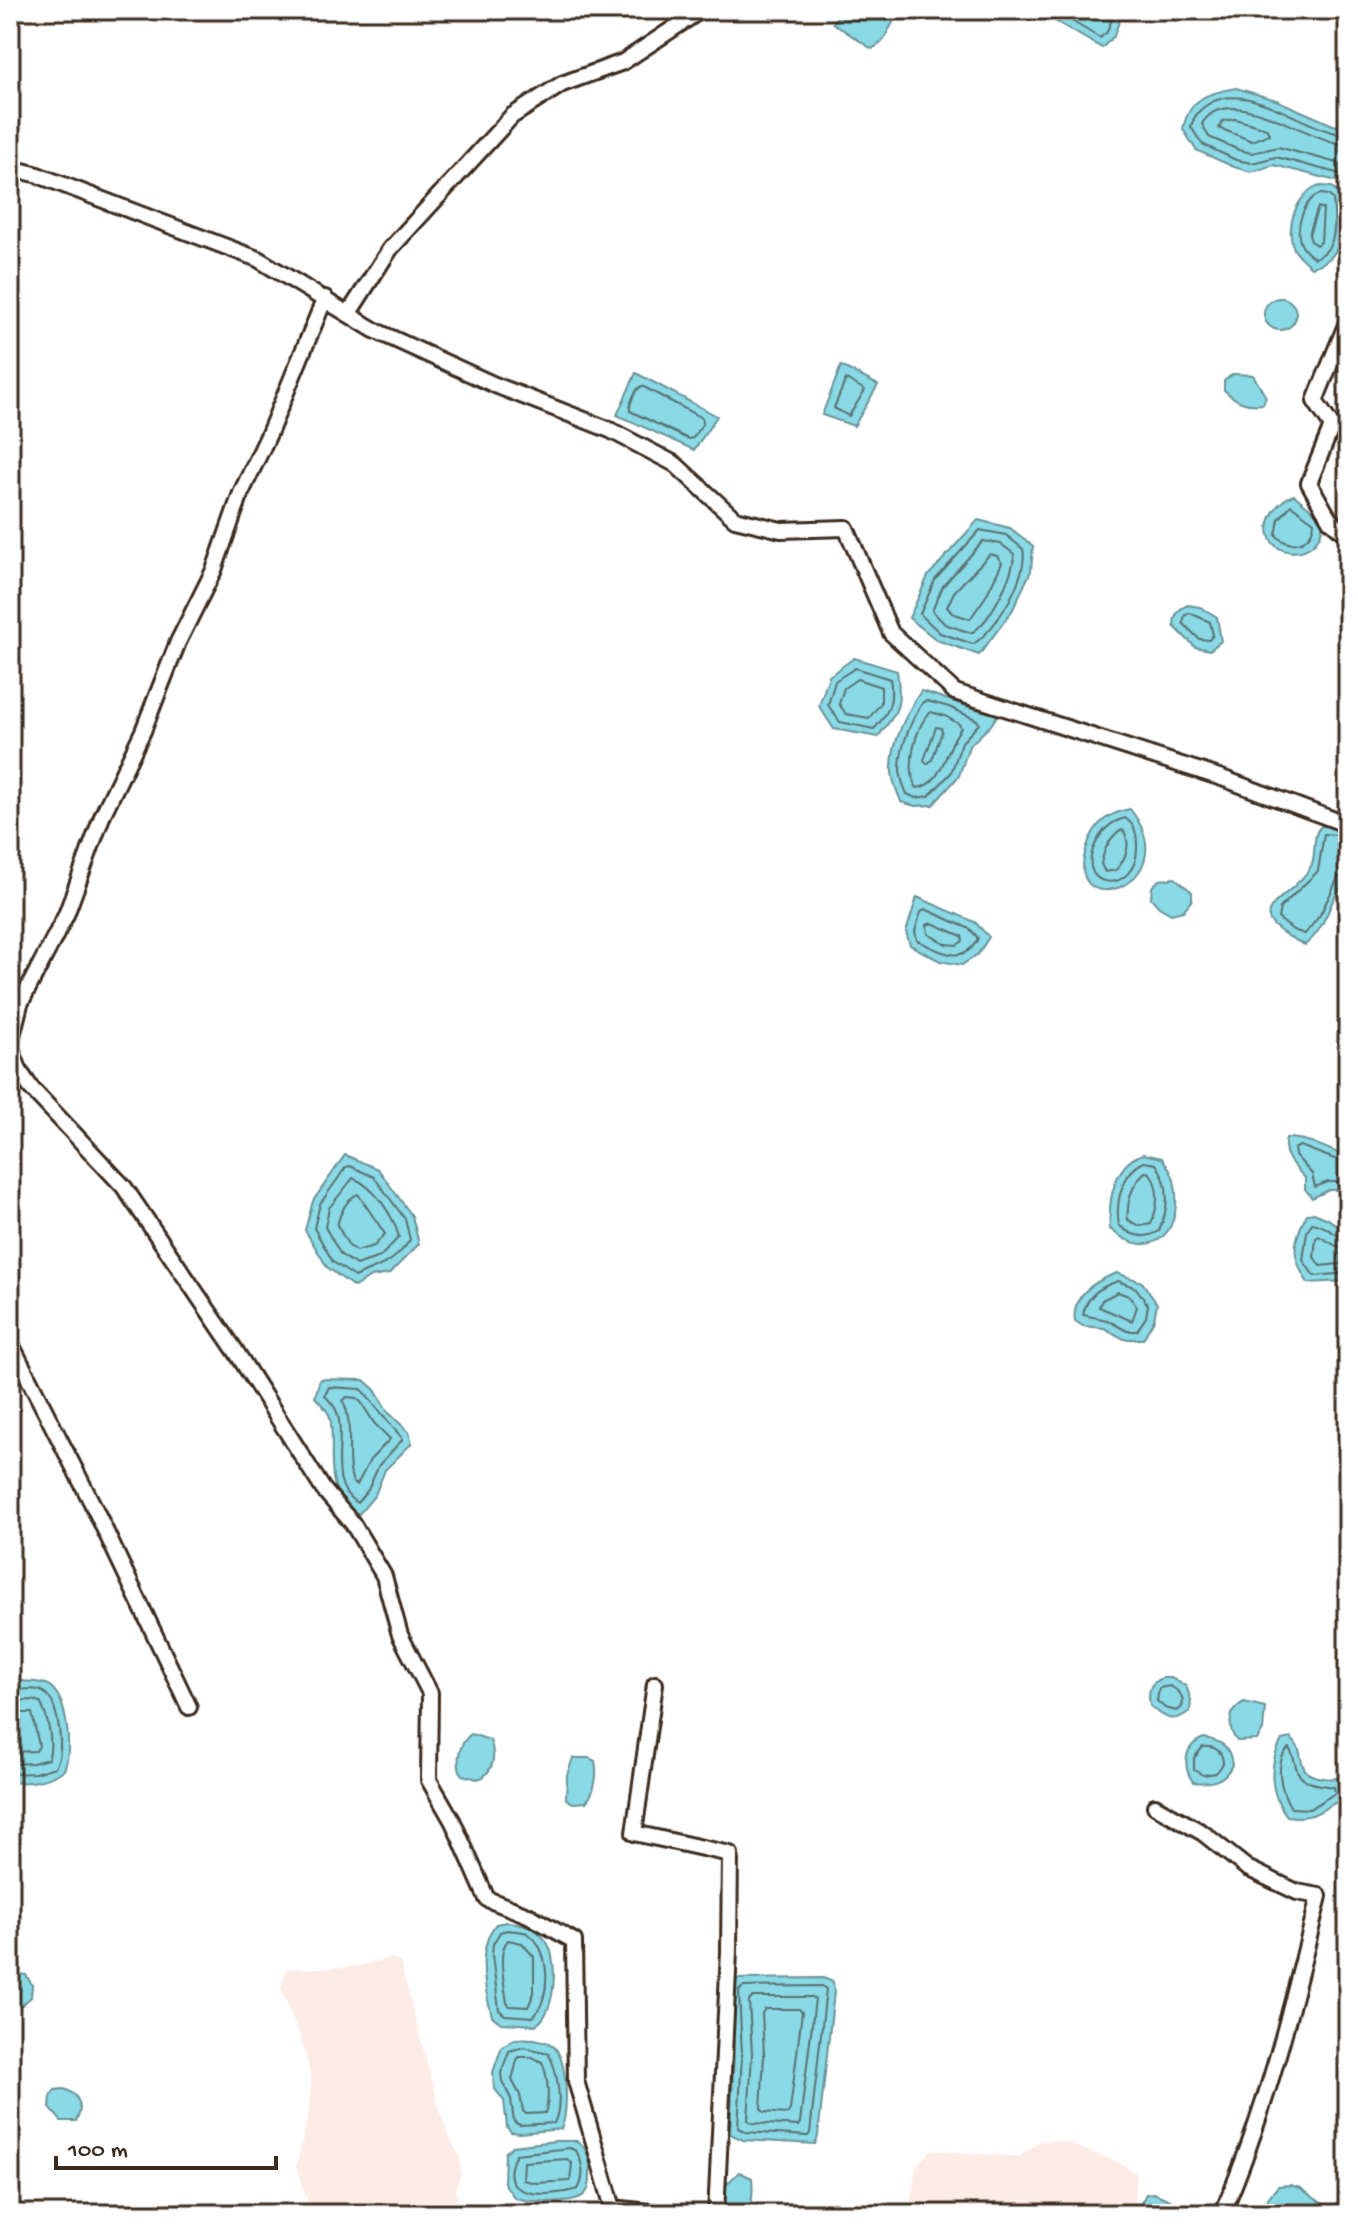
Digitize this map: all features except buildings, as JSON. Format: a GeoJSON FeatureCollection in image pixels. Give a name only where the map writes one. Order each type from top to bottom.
{"type":"FeatureCollection","features":[{"type":"Feature","properties":{"kind":"street"},"geometry":{"type":"LineString","coordinates":[[349,313],[390,249],[512,116],[562,84],[623,62],[701,10]]}},
{"type":"Feature","properties":{"kind":"street"},"geometry":{"type":"LineString","coordinates":[[10,168],[46,178],[244,253],[325,298],[374,330],[446,364],[610,430],[675,464],[735,519],[781,530],[846,528],[891,633],[955,692],[1222,778],[1348,825]]}},
{"type":"Feature","properties":{"kind":"street"},"geometry":{"type":"LineString","coordinates":[[325,298],[241,493],[214,570],[178,642],[143,731],[103,814],[66,915],[20,1004],[10,1045],[20,1072],[31,1088],[124,1187],[235,1350],[323,1489],[353,1524],[384,1576],[400,1635],[430,1693],[429,1780],[453,1822],[487,1899],[528,1915],[574,1941],[576,2081],[613,2208],[667,2214]]}},
{"type":"Feature","properties":{"kind":"street"},"geometry":{"type":"LineString","coordinates":[[1348,320],[1315,401],[1332,426],[1309,483],[1330,520],[1348,536]]}},
{"type":"Feature","properties":{"kind":"street"},"geometry":{"type":"LineString","coordinates":[[10,1342],[94,1507],[189,1707]]}},
{"type":"Feature","properties":{"kind":"street"},"geometry":{"type":"LineString","coordinates":[[655,1684],[634,1833],[730,1854],[729,1952],[716,2214]]}},
{"type":"Feature","properties":{"kind":"street"},"geometry":{"type":"LineString","coordinates":[[1155,1806],[1203,1833],[1247,1868],[1297,1892],[1319,1896],[1302,1967],[1246,2159],[1222,2214]]}},
{"type":"Feature","properties":{"kind":"shaded area"},"geometry":{"type":"Polygon","coordinates":[[[390,1958],[400,1962],[442,2118],[460,2157],[461,2174],[455,2190],[460,2214],[312,2214],[296,2167],[308,2116],[312,2080],[302,2042],[281,1988],[286,1969],[354,1967],[390,1958]]]}},
{"type":"Feature","properties":{"kind":"shaded area"},"geometry":{"type":"Polygon","coordinates":[[[1040,2141],[1062,2141],[1120,2163],[1137,2174],[1134,2200],[1128,2214],[909,2214],[916,2166],[931,2150],[1019,2157],[1040,2141]]]}},
{"type":"Feature","properties":{"kind":"water"},"geometry":{"type":"Polygon","coordinates":[[[841,10],[886,10],[896,17],[882,42],[872,49],[833,23],[841,10]]]}},
{"type":"Feature","properties":{"kind":"water"},"geometry":{"type":"Polygon","coordinates":[[[1046,10],[1123,10],[1114,36],[1102,48],[1043,14],[1046,10]]]}},
{"type":"Feature","properties":{"kind":"water"},"geometry":{"type":"Polygon","coordinates":[[[1236,88],[1348,128],[1348,184],[1274,165],[1251,172],[1196,150],[1183,129],[1190,110],[1209,95],[1236,88]]]}},
{"type":"Feature","properties":{"kind":"water"},"geometry":{"type":"Polygon","coordinates":[[[1321,186],[1332,187],[1340,195],[1342,229],[1337,249],[1331,257],[1311,267],[1294,249],[1292,220],[1306,194],[1321,186]]]}},
{"type":"Feature","properties":{"kind":"water"},"geometry":{"type":"Polygon","coordinates":[[[1280,298],[1292,302],[1296,314],[1292,326],[1280,330],[1268,326],[1264,314],[1268,302],[1280,298]]]}},
{"type":"Feature","properties":{"kind":"water"},"geometry":{"type":"Polygon","coordinates":[[[841,366],[878,385],[854,426],[822,415],[841,366]]]}},
{"type":"Feature","properties":{"kind":"water"},"geometry":{"type":"Polygon","coordinates":[[[636,373],[717,416],[694,450],[617,415],[636,373]]]}},
{"type":"Feature","properties":{"kind":"water"},"geometry":{"type":"Polygon","coordinates":[[[1233,374],[1253,375],[1266,397],[1263,404],[1242,402],[1224,390],[1224,381],[1233,374]]]}},
{"type":"Feature","properties":{"kind":"water"},"geometry":{"type":"Polygon","coordinates":[[[1294,495],[1323,519],[1320,535],[1312,546],[1300,551],[1288,551],[1270,539],[1268,527],[1278,506],[1294,495]]]}},
{"type":"Feature","properties":{"kind":"water"},"geometry":{"type":"Polygon","coordinates":[[[978,520],[1010,528],[1033,546],[1031,571],[1012,611],[979,655],[937,640],[909,618],[928,576],[978,520]]]}},
{"type":"Feature","properties":{"kind":"water"},"geometry":{"type":"Polygon","coordinates":[[[1188,605],[1200,607],[1217,617],[1221,641],[1210,650],[1195,647],[1174,626],[1177,613],[1188,605]]]}},
{"type":"Feature","properties":{"kind":"water"},"geometry":{"type":"Polygon","coordinates":[[[854,658],[897,671],[897,707],[878,737],[834,729],[819,706],[829,676],[854,658]]]}},
{"type":"Feature","properties":{"kind":"water"},"geometry":{"type":"Polygon","coordinates":[[[921,691],[998,714],[969,746],[959,776],[933,805],[915,806],[901,802],[893,779],[892,761],[900,729],[921,691]]]}},
{"type":"Feature","properties":{"kind":"water"},"geometry":{"type":"Polygon","coordinates":[[[1130,809],[1145,836],[1145,859],[1135,877],[1120,887],[1103,890],[1089,884],[1083,868],[1089,841],[1096,828],[1105,819],[1130,809]]]}},
{"type":"Feature","properties":{"kind":"water"},"geometry":{"type":"Polygon","coordinates":[[[1326,824],[1348,830],[1348,880],[1336,894],[1319,929],[1305,945],[1283,933],[1272,923],[1269,914],[1272,906],[1310,868],[1317,831],[1326,824]]]}},
{"type":"Feature","properties":{"kind":"water"},"geometry":{"type":"Polygon","coordinates":[[[1175,878],[1192,892],[1192,900],[1183,911],[1171,914],[1151,898],[1152,887],[1159,880],[1175,878]]]}},
{"type":"Feature","properties":{"kind":"water"},"geometry":{"type":"Polygon","coordinates":[[[917,897],[975,922],[989,937],[978,954],[962,965],[940,961],[910,945],[906,932],[917,897]]]}},
{"type":"Feature","properties":{"kind":"water"},"geometry":{"type":"Polygon","coordinates":[[[1286,1138],[1310,1142],[1348,1157],[1348,1190],[1329,1190],[1312,1198],[1305,1189],[1305,1178],[1287,1155],[1286,1138]]]}},
{"type":"Feature","properties":{"kind":"water"},"geometry":{"type":"Polygon","coordinates":[[[1143,1154],[1162,1158],[1173,1177],[1176,1197],[1175,1213],[1163,1236],[1153,1243],[1141,1244],[1126,1240],[1110,1229],[1110,1218],[1114,1185],[1119,1175],[1133,1159],[1143,1154]]]}},
{"type":"Feature","properties":{"kind":"water"},"geometry":{"type":"Polygon","coordinates":[[[345,1155],[378,1169],[412,1216],[419,1244],[389,1274],[371,1277],[354,1287],[327,1267],[305,1230],[313,1201],[345,1155]]]}},
{"type":"Feature","properties":{"kind":"water"},"geometry":{"type":"Polygon","coordinates":[[[1314,1213],[1348,1233],[1348,1278],[1345,1281],[1308,1283],[1299,1265],[1296,1257],[1298,1233],[1307,1214],[1314,1213]]]}},
{"type":"Feature","properties":{"kind":"water"},"geometry":{"type":"Polygon","coordinates":[[[1117,1273],[1142,1282],[1157,1304],[1154,1320],[1143,1339],[1124,1339],[1104,1328],[1083,1326],[1075,1321],[1077,1304],[1086,1290],[1117,1273]]]}},
{"type":"Feature","properties":{"kind":"water"},"geometry":{"type":"Polygon","coordinates":[[[320,1379],[364,1380],[375,1390],[388,1412],[409,1432],[412,1443],[385,1470],[375,1495],[359,1514],[347,1505],[334,1483],[330,1417],[315,1397],[320,1379]]]}},
{"type":"Feature","properties":{"kind":"water"},"geometry":{"type":"Polygon","coordinates":[[[1162,1678],[1171,1678],[1186,1686],[1191,1700],[1190,1711],[1179,1718],[1170,1718],[1150,1706],[1150,1689],[1162,1678]]]}},
{"type":"Feature","properties":{"kind":"water"},"geometry":{"type":"Polygon","coordinates":[[[10,1683],[46,1684],[57,1695],[65,1716],[68,1751],[64,1770],[51,1777],[24,1783],[10,1782],[10,1683]]]}},
{"type":"Feature","properties":{"kind":"water"},"geometry":{"type":"Polygon","coordinates":[[[1244,1702],[1265,1707],[1263,1730],[1257,1740],[1237,1741],[1232,1731],[1232,1714],[1244,1702]]]}},
{"type":"Feature","properties":{"kind":"water"},"geometry":{"type":"Polygon","coordinates":[[[471,1734],[490,1740],[493,1750],[490,1769],[477,1779],[462,1775],[459,1764],[461,1748],[471,1734]]]}},
{"type":"Feature","properties":{"kind":"water"},"geometry":{"type":"Polygon","coordinates":[[[1204,1738],[1224,1746],[1232,1765],[1216,1781],[1193,1782],[1187,1769],[1187,1757],[1192,1746],[1204,1738]]]}},
{"type":"Feature","properties":{"kind":"water"},"geometry":{"type":"Polygon","coordinates":[[[1291,1738],[1299,1749],[1307,1772],[1324,1778],[1348,1777],[1348,1798],[1313,1815],[1287,1816],[1277,1798],[1272,1779],[1277,1749],[1282,1740],[1291,1738]]]}},
{"type":"Feature","properties":{"kind":"water"},"geometry":{"type":"Polygon","coordinates":[[[573,1758],[595,1761],[595,1783],[586,1802],[573,1803],[566,1799],[567,1775],[573,1758]]]}},
{"type":"Feature","properties":{"kind":"water"},"geometry":{"type":"Polygon","coordinates":[[[506,1922],[533,1929],[550,1949],[554,1972],[551,1998],[543,2019],[536,2025],[501,2023],[492,2016],[484,1956],[490,1933],[496,1924],[506,1922]]]}},
{"type":"Feature","properties":{"kind":"water"},"geometry":{"type":"Polygon","coordinates":[[[10,1972],[26,1975],[32,1985],[31,1997],[22,2005],[10,2006],[10,1972]]]}},
{"type":"Feature","properties":{"kind":"water"},"geometry":{"type":"Polygon","coordinates":[[[823,1978],[833,1982],[834,1992],[815,2144],[743,2140],[730,2134],[734,2054],[732,1986],[737,1979],[823,1978]]]}},
{"type":"Feature","properties":{"kind":"water"},"geometry":{"type":"Polygon","coordinates":[[[515,2039],[545,2041],[558,2053],[566,2086],[561,2129],[519,2133],[511,2132],[507,2127],[504,2101],[495,2089],[493,2072],[502,2046],[515,2039]]]}},
{"type":"Feature","properties":{"kind":"water"},"geometry":{"type":"Polygon","coordinates":[[[64,2089],[79,2102],[76,2121],[61,2121],[50,2108],[51,2095],[55,2090],[64,2089]]]}},
{"type":"Feature","properties":{"kind":"water"},"geometry":{"type":"Polygon","coordinates":[[[577,2141],[586,2150],[590,2176],[585,2194],[562,2201],[515,2198],[504,2183],[505,2153],[512,2146],[577,2141]]]}},
{"type":"Feature","properties":{"kind":"water"},"geometry":{"type":"Polygon","coordinates":[[[739,2172],[752,2178],[751,2202],[743,2214],[729,2211],[724,2205],[725,2186],[739,2172]]]}},
{"type":"Feature","properties":{"kind":"water"},"geometry":{"type":"Polygon","coordinates":[[[1278,2186],[1300,2188],[1337,2214],[1262,2214],[1268,2198],[1278,2186]]]}},
{"type":"Feature","properties":{"kind":"water"},"geometry":{"type":"Polygon","coordinates":[[[1154,2193],[1201,2214],[1135,2214],[1146,2194],[1154,2193]]]}}]}
